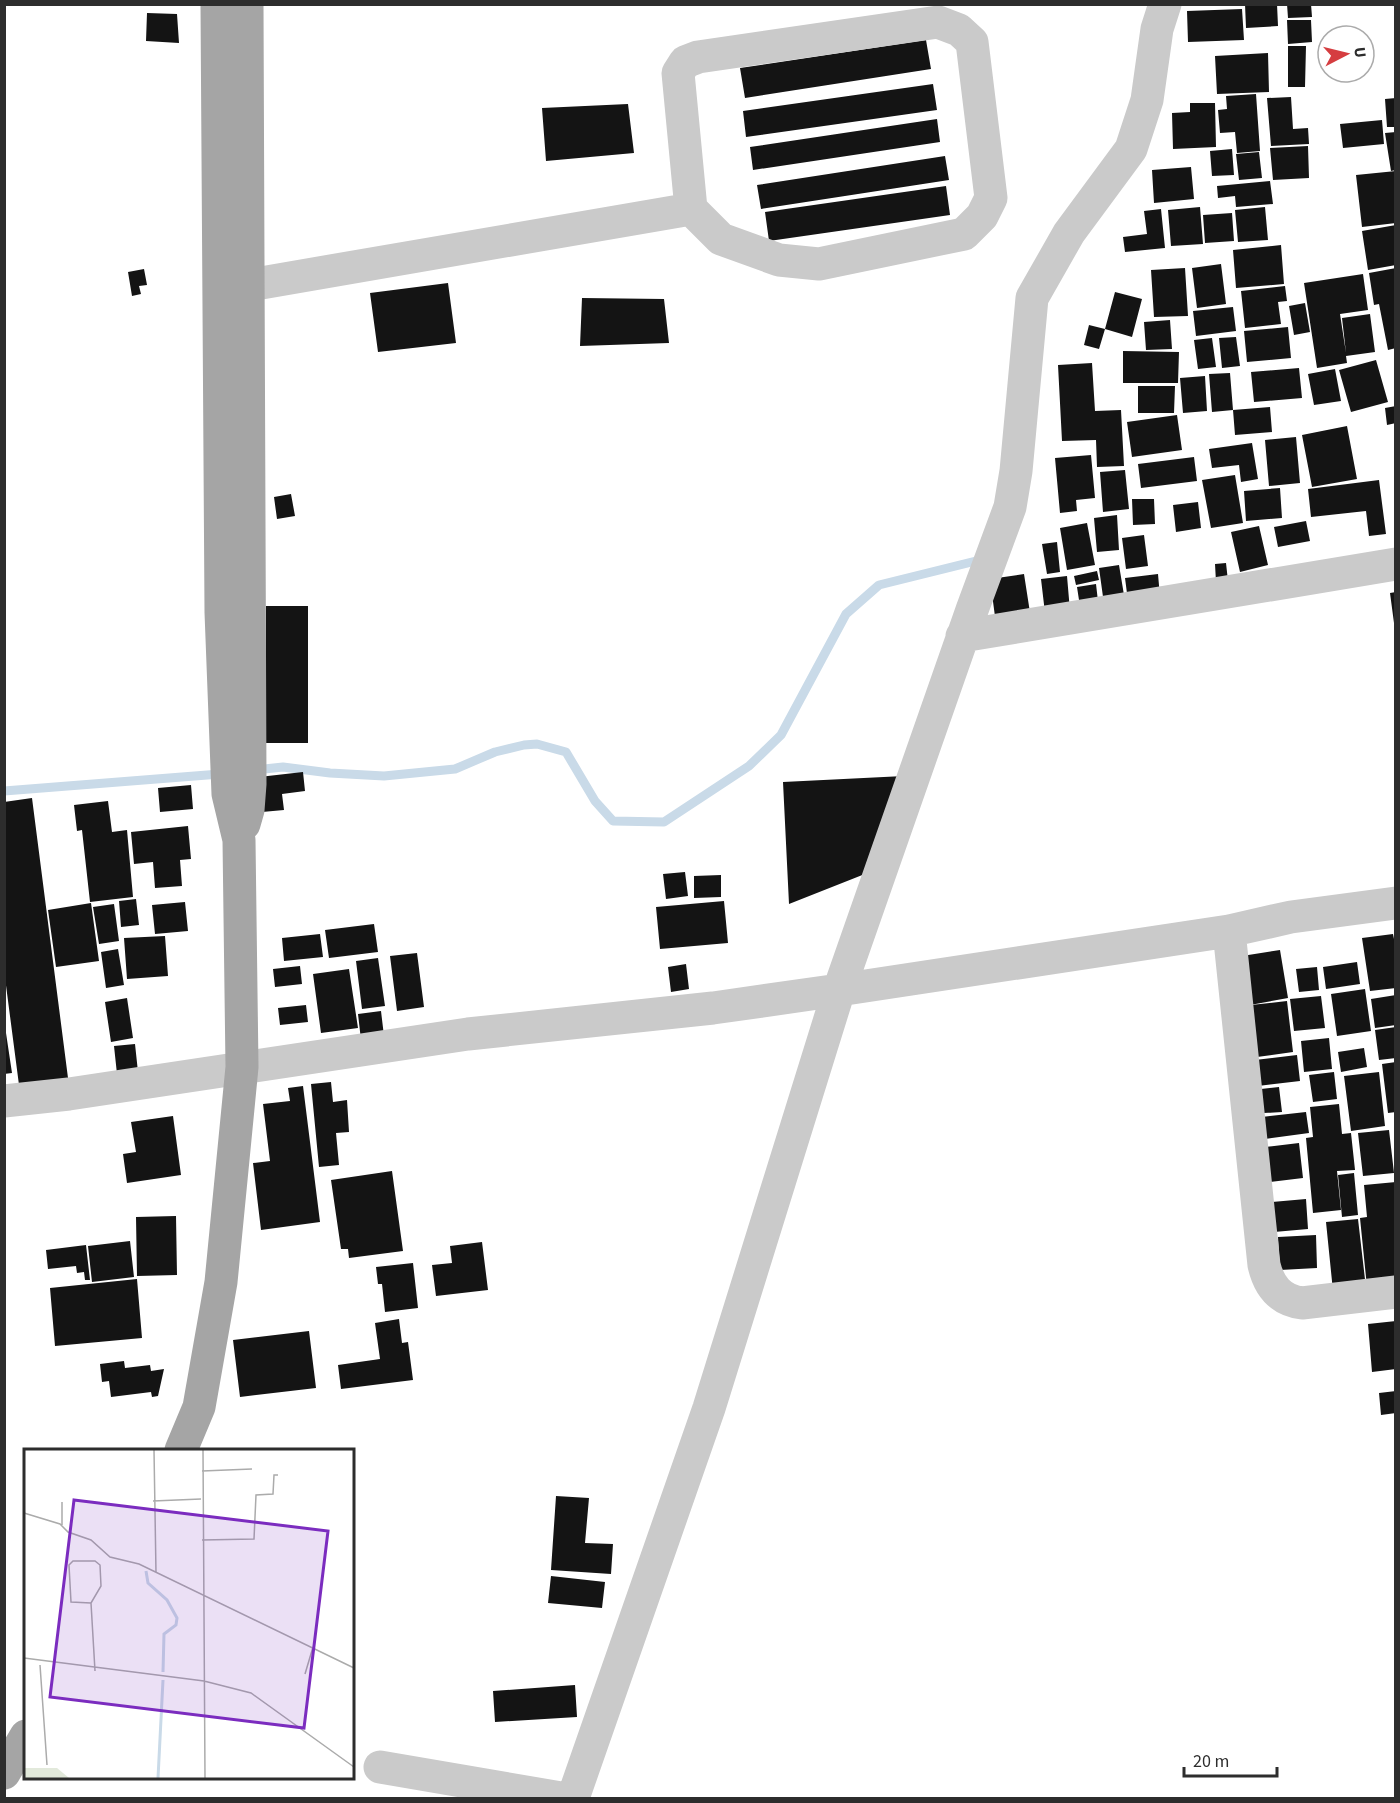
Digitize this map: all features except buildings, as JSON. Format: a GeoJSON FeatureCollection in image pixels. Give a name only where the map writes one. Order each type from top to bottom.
{"type":"FeatureCollection","features":[{"type":"Feature","properties":{"kind":"main road"},"geometry":{"type":"LineString","coordinates":[[181,1449],[199,1407],[221,1282],[242,1067],[239,840],[248,810],[250,784],[233,288],[217,4]]}},
{"type":"Feature","properties":{"kind":"main road"},"geometry":{"type":"LineString","coordinates":[[233,288],[247,4]]}},
{"type":"Feature","properties":{"kind":"main road"},"geometry":{"type":"LineString","coordinates":[[4,1773],[24,1739]]}},
{"type":"Feature","properties":{"kind":"street"},"geometry":{"type":"LineString","coordinates":[[573,1798],[709,1408],[839,990],[962,636],[1010,507],[1016,471],[1032,297],[1069,233],[1131,149],[1147,100],[1157,29],[1165,4]]}},
{"type":"Feature","properties":{"kind":"street"},"geometry":{"type":"LineString","coordinates":[[938,22],[959,30],[972,42],[991,198],[982,216],[964,234],[819,264],[779,260],[722,239],[691,209],[678,73],[685,62],[698,57],[938,22]]}},
{"type":"Feature","properties":{"kind":"street"},"geometry":{"type":"LineString","coordinates":[[233,288],[691,209]]}},
{"type":"Feature","properties":{"kind":"street"},"geometry":{"type":"LineString","coordinates":[[962,636],[1395,564]]}},
{"type":"Feature","properties":{"kind":"street"},"geometry":{"type":"LineString","coordinates":[[4,1101],[69,1094],[468,1034],[713,1008],[1229,932],[1291,917],[1395,903]]}},
{"type":"Feature","properties":{"kind":"street"},"geometry":{"type":"LineString","coordinates":[[1229,932],[1267,1277],[1281,1295],[1291,1301],[1302,1303],[1395,1292]]}},
{"type":"Feature","properties":{"kind":"street"},"geometry":{"type":"LineString","coordinates":[[380,1767],[561,1798]]}},
{"type":"Feature","properties":{"kind":"waterway"},"geometry":{"type":"LineString","coordinates":[[255,770],[283,767],[330,773],[384,776],[455,769],[495,752],[537,744],[566,752],[595,801],[613,821],[664,822],[749,766],[781,735],[846,614],[879,585],[984,559]]}},
{"type":"Feature","properties":{"kind":"waterway"},"geometry":{"type":"LineString","coordinates":[[4,791],[220,774]]}}]}
